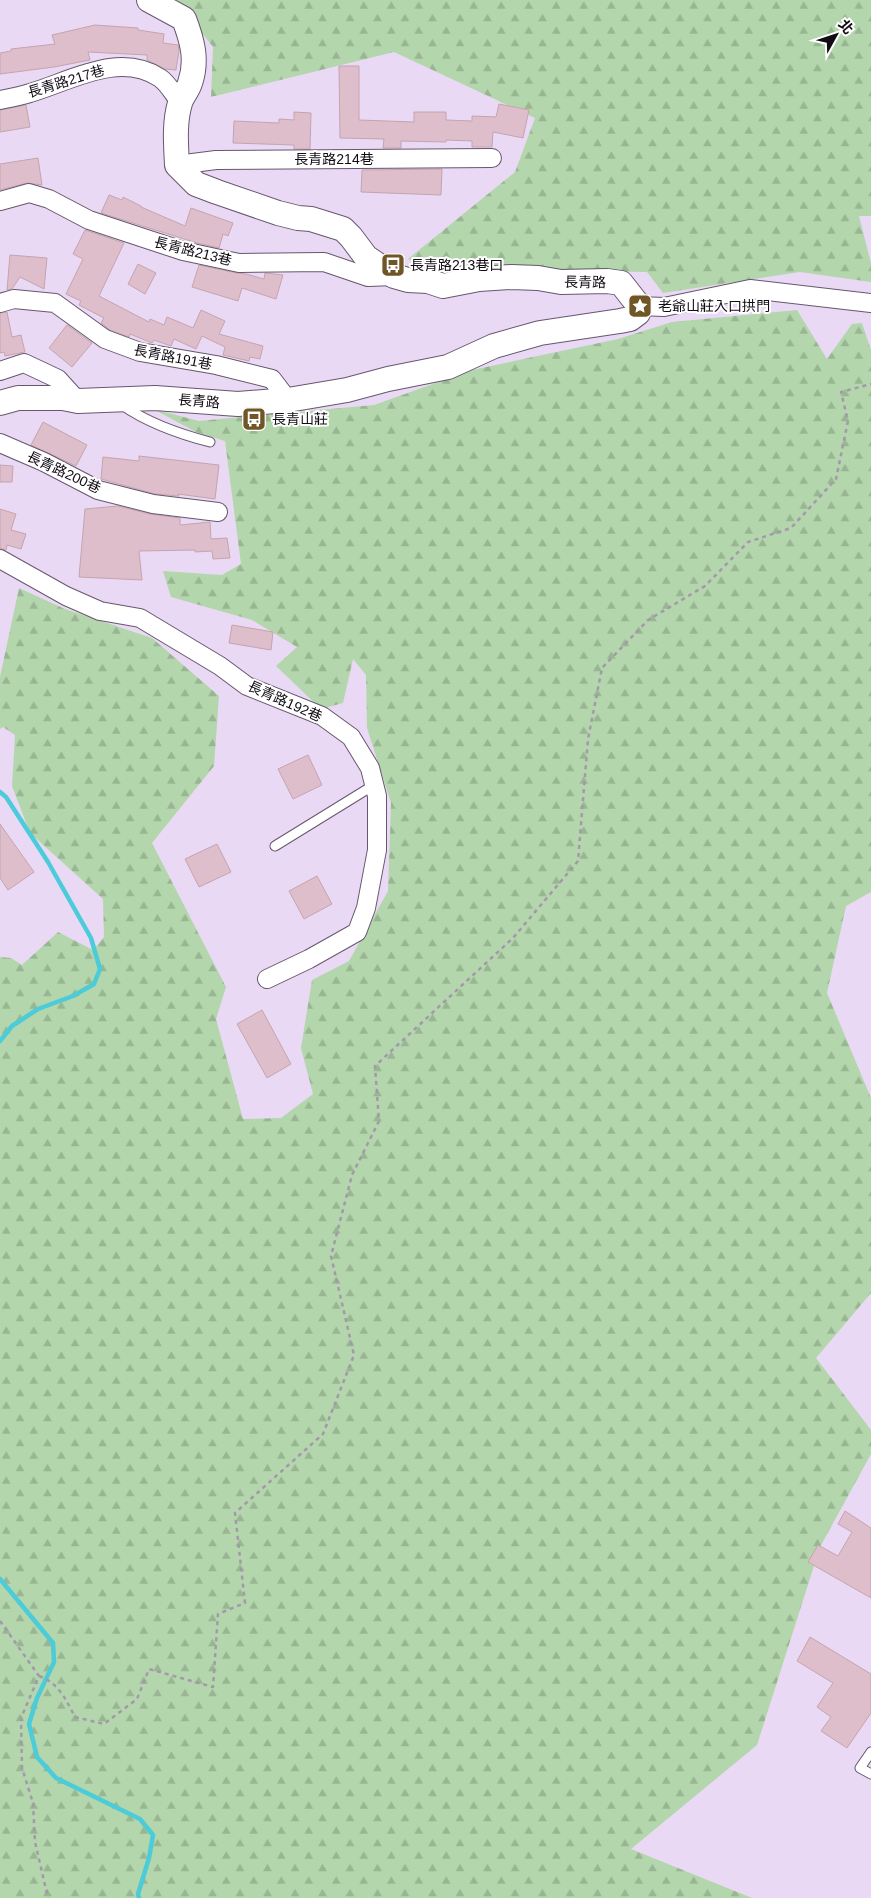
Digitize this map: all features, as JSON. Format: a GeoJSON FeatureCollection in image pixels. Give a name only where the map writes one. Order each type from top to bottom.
{"type":"FeatureCollection","features":[{"type":"Feature","properties":{"kind":"street"},"geometry":{"type":"LineString","coordinates":[[149,0],[184,19],[194,47],[190,84],[180,102],[176,135],[177,165]]}},
{"type":"Feature","properties":{"kind":"street","name":"長青路217巷"},"geometry":{"type":"LineString","coordinates":[[0,100],[30,93],[108,67],[137,69],[161,78],[180,102]]}},
{"type":"Feature","properties":{"kind":"street","name":"長青路214巷"},"geometry":{"type":"LineString","coordinates":[[177,165],[216,160],[492,158]]}},
{"type":"Feature","properties":{"kind":"street","name":"長青路"},"geometry":{"type":"LineString","coordinates":[[0,403],[18,398],[78,400],[164,398],[238,404],[288,400],[314,394],[347,390],[388,378],[448,367],[494,346],[540,333],[620,322],[638,313],[639,306],[621,283],[607,281],[561,282],[538,278],[511,277],[479,279],[443,286],[428,281],[408,280],[394,276],[366,257],[351,237],[343,230],[311,219],[278,213],[216,192],[196,184],[177,165]]}},
{"type":"Feature","properties":{"kind":"street","name":"長青路213巷"},"geometry":{"type":"LineString","coordinates":[[0,201],[29,193],[49,199],[89,220],[183,251],[239,263],[324,262],[368,277],[394,276]]}},
{"type":"Feature","properties":{"kind":"street"},"geometry":{"type":"LineString","coordinates":[[639,306],[664,307],[750,289],[871,303]]}},
{"type":"Feature","properties":{"kind":"street","name":"長青路191巷"},"geometry":{"type":"LineString","coordinates":[[0,303],[14,299],[55,303],[104,339],[140,352],[216,365],[272,379],[288,400]]}},
{"type":"Feature","properties":{"kind":"street"},"geometry":{"type":"LineString","coordinates":[[0,371],[24,363],[58,379],[78,400]]}},
{"type":"Feature","properties":{"kind":"street","name":"長青路200巷"},"geometry":{"type":"LineString","coordinates":[[0,443],[44,462],[98,490],[153,504],[218,512]]}},
{"type":"Feature","properties":{"kind":"street","name":"長青路192巷"},"geometry":{"type":"LineString","coordinates":[[0,559],[66,596],[100,611],[140,618],[220,666],[247,686],[322,716],[351,738],[370,768],[377,796],[377,850],[366,908],[357,932],[309,959],[267,979]]}},
{"type":"Feature","properties":{"kind":"lane"},"geometry":{"type":"LineString","coordinates":[[113,399],[130,411],[179,434],[210,442]]}},
{"type":"Feature","properties":{"kind":"lane"},"geometry":{"type":"LineString","coordinates":[[275,846],[374,785]]}},
{"type":"Feature","properties":{"kind":"lane"},"geometry":{"type":"LineString","coordinates":[[871,1752],[860,1768],[871,1774]]}},
{"type":"Feature","properties":{"kind":"path"},"geometry":{"type":"LineString","coordinates":[[0,1621],[39,1676],[46,1678],[62,1692],[75,1717],[104,1724],[137,1699],[149,1669],[214,1687],[218,1614],[245,1603],[235,1513],[323,1434],[354,1355],[331,1256],[352,1175],[379,1121],[375,1066],[513,938],[578,862],[588,739],[602,668],[648,620],[705,586],[748,542],[790,528],[836,479],[848,421],[841,392],[871,384]]}},
{"type":"Feature","properties":{"kind":"path"},"geometry":{"type":"LineString","coordinates":[[39,1676],[21,1718],[22,1768],[33,1803],[35,1842],[48,1898]]}},
{"type":"Feature","properties":{"kind":"green space"},"geometry":{"type":"Polygon","coordinates":[[[176,0],[871,0],[871,216],[859,216],[871,263],[871,282],[800,272],[663,293],[647,272],[431,268],[408,259],[515,172],[535,118],[394,52],[211,97],[213,47],[176,0]]]}},
{"type":"Feature","properties":{"kind":"green space"},"geometry":{"type":"Polygon","coordinates":[[[797,310],[827,359],[852,324],[862,323],[871,350],[871,892],[846,906],[827,993],[871,1098],[871,1293],[816,1358],[871,1430],[871,1454],[820,1547],[757,1745],[631,1849],[752,1898],[0,1898],[0,957],[11,958],[22,965],[58,932],[93,950],[104,937],[103,899],[30,833],[12,786],[15,735],[3,727],[0,729],[0,677],[19,588],[65,609],[152,638],[219,696],[214,766],[152,843],[226,987],[216,1019],[243,1119],[281,1118],[313,1094],[301,1048],[312,980],[349,961],[388,891],[391,803],[367,728],[366,675],[353,659],[343,703],[321,709],[276,666],[297,647],[252,620],[171,597],[163,571],[222,575],[241,564],[225,441],[196,432],[153,409],[199,421],[374,405],[472,370],[618,339],[672,322],[797,310]]]}},
{"type":"Feature","properties":{"kind":"building"},"geometry":{"type":"Polygon","coordinates":[[[95,25],[138,28],[138,30],[164,34],[163,43],[178,45],[176,70],[165,69],[147,60],[147,55],[88,52],[90,60],[0,74],[0,53],[11,51],[11,49],[55,44],[52,35],[95,25]]]}},
{"type":"Feature","properties":{"kind":"building"},"geometry":{"type":"Polygon","coordinates":[[[339,66],[359,66],[359,120],[414,122],[414,112],[446,112],[446,120],[472,121],[472,116],[496,117],[499,104],[529,110],[523,138],[493,132],[492,147],[472,147],[472,141],[446,140],[446,142],[401,141],[401,148],[383,148],[384,139],[340,138],[339,66]]]}},
{"type":"Feature","properties":{"kind":"building"},"geometry":{"type":"Polygon","coordinates":[[[26,105],[30,127],[0,132],[0,110],[26,105]]]}},
{"type":"Feature","properties":{"kind":"building"},"geometry":{"type":"Polygon","coordinates":[[[294,112],[311,113],[310,149],[294,149],[294,145],[233,143],[234,121],[279,123],[279,119],[294,120],[294,112]]]}},
{"type":"Feature","properties":{"kind":"building"},"geometry":{"type":"Polygon","coordinates":[[[38,158],[42,185],[27,183],[0,190],[0,164],[38,158]]]}},
{"type":"Feature","properties":{"kind":"building"},"geometry":{"type":"Polygon","coordinates":[[[442,169],[441,195],[361,192],[362,170],[442,169]]]}},
{"type":"Feature","properties":{"kind":"building"},"geometry":{"type":"Polygon","coordinates":[[[109,195],[122,200],[123,197],[185,226],[191,208],[233,223],[228,236],[223,234],[219,248],[101,213],[109,195]]]}},
{"type":"Feature","properties":{"kind":"building"},"geometry":{"type":"Polygon","coordinates":[[[85,230],[124,243],[99,296],[149,322],[150,319],[164,325],[167,317],[193,328],[201,310],[225,321],[219,334],[263,346],[260,359],[250,357],[249,361],[223,355],[225,347],[202,336],[196,349],[174,339],[171,346],[154,340],[152,343],[130,334],[129,337],[110,330],[101,323],[104,318],[79,305],[81,301],[66,294],[83,259],[73,254],[85,230]]]}},
{"type":"Feature","properties":{"kind":"building"},"geometry":{"type":"Polygon","coordinates":[[[10,255],[47,258],[44,289],[20,277],[12,289],[7,290],[10,255]]]}},
{"type":"Feature","properties":{"kind":"building"},"geometry":{"type":"Polygon","coordinates":[[[138,264],[156,273],[145,294],[128,284],[138,264]]]}},
{"type":"Feature","properties":{"kind":"building"},"geometry":{"type":"Polygon","coordinates":[[[199,265],[264,279],[265,273],[283,275],[276,299],[242,288],[238,301],[192,287],[199,265]]]}},
{"type":"Feature","properties":{"kind":"building"},"geometry":{"type":"Polygon","coordinates":[[[7,312],[12,337],[21,335],[25,352],[5,356],[4,352],[0,353],[0,313],[7,312]]]}},
{"type":"Feature","properties":{"kind":"building"},"geometry":{"type":"Polygon","coordinates":[[[67,325],[92,343],[72,367],[49,348],[67,325]]]}},
{"type":"Feature","properties":{"kind":"building"},"geometry":{"type":"Polygon","coordinates":[[[43,422],[87,445],[76,466],[31,445],[43,422]]]}},
{"type":"Feature","properties":{"kind":"building"},"geometry":{"type":"Polygon","coordinates":[[[139,456],[219,465],[215,499],[178,494],[179,496],[155,494],[101,479],[103,457],[139,461],[139,456]]]}},
{"type":"Feature","properties":{"kind":"building"},"geometry":{"type":"Polygon","coordinates":[[[0,465],[13,466],[12,482],[0,482],[0,465]]]}},
{"type":"Feature","properties":{"kind":"building"},"geometry":{"type":"Polygon","coordinates":[[[118,506],[150,514],[180,518],[180,525],[210,522],[211,539],[227,538],[230,558],[213,559],[212,551],[139,551],[142,580],[79,577],[85,509],[118,506]]]}},
{"type":"Feature","properties":{"kind":"building"},"geometry":{"type":"Polygon","coordinates":[[[0,509],[16,514],[11,530],[26,534],[21,549],[7,545],[6,550],[0,548],[0,509]]]}},
{"type":"Feature","properties":{"kind":"building"},"geometry":{"type":"Polygon","coordinates":[[[232,625],[273,632],[271,650],[229,643],[232,625]]]}},
{"type":"Feature","properties":{"kind":"building"},"geometry":{"type":"Polygon","coordinates":[[[308,755],[322,785],[293,799],[278,769],[308,755]]]}},
{"type":"Feature","properties":{"kind":"building"},"geometry":{"type":"Polygon","coordinates":[[[0,824],[34,872],[8,890],[0,878],[0,824]]]}},
{"type":"Feature","properties":{"kind":"building"},"geometry":{"type":"Polygon","coordinates":[[[217,844],[231,872],[199,887],[185,859],[217,844]]]}},
{"type":"Feature","properties":{"kind":"building"},"geometry":{"type":"Polygon","coordinates":[[[317,876],[332,904],[304,919],[289,891],[317,876]]]}},
{"type":"Feature","properties":{"kind":"building"},"geometry":{"type":"Polygon","coordinates":[[[262,1010],[291,1064],[267,1078],[237,1024],[262,1010]]]}},
{"type":"Feature","properties":{"kind":"building"},"geometry":{"type":"Polygon","coordinates":[[[845,1511],[871,1528],[871,1598],[808,1562],[818,1545],[838,1556],[852,1532],[838,1524],[845,1511]]]}},
{"type":"Feature","properties":{"kind":"building"},"geometry":{"type":"Polygon","coordinates":[[[810,1637],[871,1674],[871,1713],[847,1748],[821,1731],[831,1717],[817,1707],[833,1683],[797,1661],[810,1637]]]}},
{"type":"Feature","properties":{"kind":"waterway"},"geometry":{"type":"LineString","coordinates":[[0,792],[6,797],[48,862],[91,938],[100,969],[94,984],[73,996],[38,1009],[12,1026],[0,1041]]}},
{"type":"Feature","properties":{"kind":"waterway"},"geometry":{"type":"LineString","coordinates":[[0,1579],[53,1643],[54,1662],[37,1698],[29,1724],[37,1757],[56,1778],[140,1819],[153,1835],[149,1858],[138,1894],[139,1898]]}},
{"type":"Feature","properties":{"kind":"place","name":"長青路213巷口"},"geometry":{"type":"Point","coordinates":[393,265]}},
{"type":"Feature","properties":{"kind":"place","name":"老爺山莊入口拱門"},"geometry":{"type":"Point","coordinates":[640,306]}},
{"type":"Feature","properties":{"kind":"place","name":"長青山莊"},"geometry":{"type":"Point","coordinates":[254,419]}}]}
